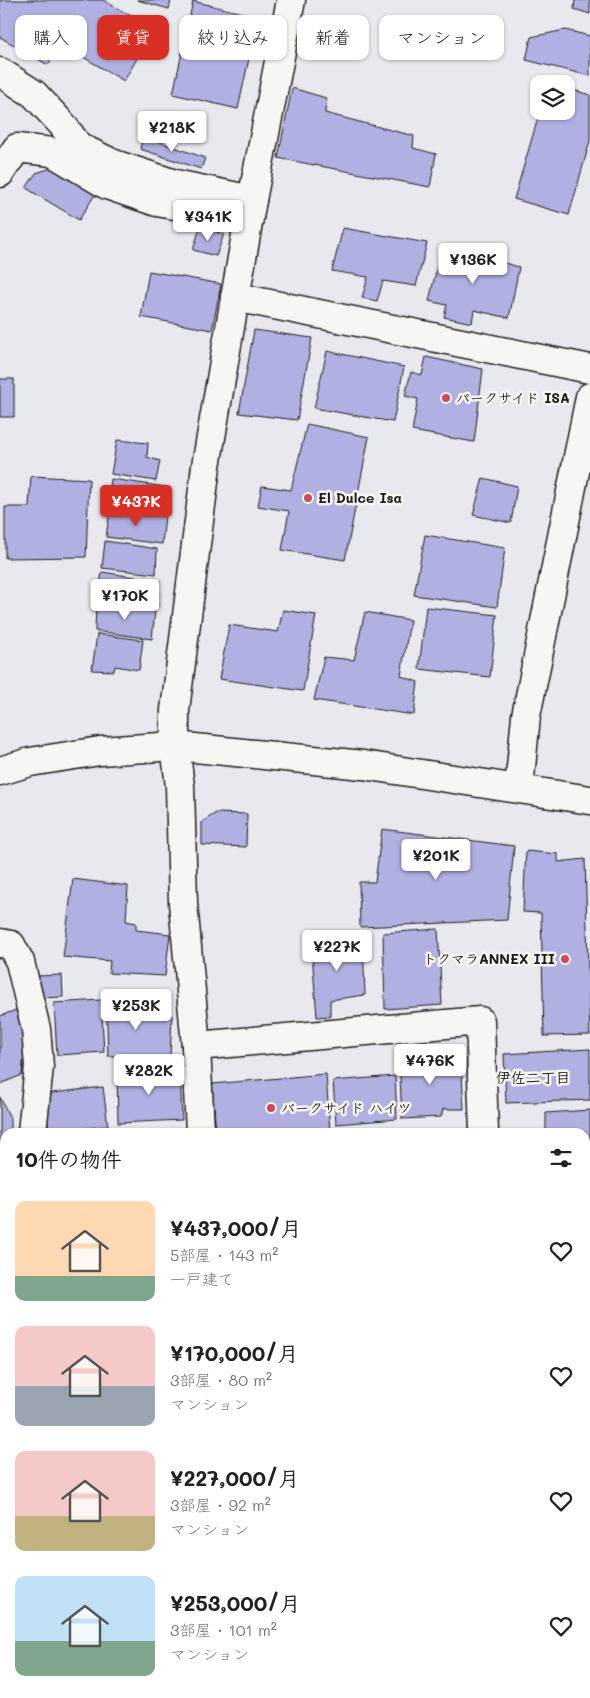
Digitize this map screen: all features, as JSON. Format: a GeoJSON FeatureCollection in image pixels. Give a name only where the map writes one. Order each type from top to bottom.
{"type":"FeatureCollection","features":[{"type":"Feature","properties":{"kind":"street"},"geometry":{"type":"LineString","coordinates":[[200,1128],[196,1046],[183,903],[180,786],[175,746],[175,710],[206,466],[251,209],[291,0]]}},
{"type":"Feature","properties":{"kind":"street"},"geometry":{"type":"LineString","coordinates":[[0,72],[34,94],[62,124],[79,147],[114,164],[251,209]]}},
{"type":"Feature","properties":{"kind":"street"},"geometry":{"type":"LineString","coordinates":[[0,173],[17,148],[52,152],[107,185],[157,202],[251,209]]}},
{"type":"Feature","properties":{"kind":"street"},"geometry":{"type":"LineString","coordinates":[[235,297],[590,369]]}},
{"type":"Feature","properties":{"kind":"street"},"geometry":{"type":"LineString","coordinates":[[520,788],[526,716],[590,397]]}},
{"type":"Feature","properties":{"kind":"street"},"geometry":{"type":"LineString","coordinates":[[0,771],[30,762],[100,751],[175,746],[362,765],[590,800]]}},
{"type":"Feature","properties":{"kind":"street"},"geometry":{"type":"LineString","coordinates":[[0,943],[11,945],[20,962],[36,1029],[39,1066],[32,1128]]}},
{"type":"Feature","properties":{"kind":"street"},"geometry":{"type":"LineString","coordinates":[[196,1046],[480,1021],[484,1128]]}},
{"type":"Feature","properties":{"kind":"building"},"geometry":{"type":"Polygon","coordinates":[[[0,0],[103,0],[129,15],[97,15],[97,60],[136,60],[124,81],[87,59],[87,15],[15,15],[15,46],[0,37],[0,0]]]}},
{"type":"Feature","properties":{"kind":"building"},"geometry":{"type":"Polygon","coordinates":[[[137,0],[171,0],[169,9],[137,0]]]}},
{"type":"Feature","properties":{"kind":"building"},"geometry":{"type":"Polygon","coordinates":[[[575,0],[590,0],[590,14],[574,9],[575,0]]]}},
{"type":"Feature","properties":{"kind":"building"},"geometry":{"type":"Polygon","coordinates":[[[193,1],[250,15],[190,15],[193,1]]]}},
{"type":"Feature","properties":{"kind":"building"},"geometry":{"type":"Polygon","coordinates":[[[565,30],[590,36],[590,76],[526,60],[531,37],[565,30]]]}},
{"type":"Feature","properties":{"kind":"building"},"geometry":{"type":"Polygon","coordinates":[[[39,60],[51,60],[48,65],[39,60]]]}},
{"type":"Feature","properties":{"kind":"building"},"geometry":{"type":"Polygon","coordinates":[[[180,60],[249,60],[238,109],[173,94],[180,60]]]}},
{"type":"Feature","properties":{"kind":"building"},"geometry":{"type":"Polygon","coordinates":[[[292,88],[326,98],[325,113],[414,136],[413,148],[436,154],[430,187],[278,158],[292,88]]]}},
{"type":"Feature","properties":{"kind":"building"},"geometry":{"type":"Polygon","coordinates":[[[575,91],[590,95],[590,141],[569,215],[514,199],[537,120],[575,120],[575,91]]]}},
{"type":"Feature","properties":{"kind":"building"},"geometry":{"type":"Polygon","coordinates":[[[143,136],[205,158],[201,169],[140,149],[143,136]]]}},
{"type":"Feature","properties":{"kind":"building"},"geometry":{"type":"Polygon","coordinates":[[[55,167],[96,193],[79,220],[26,188],[36,173],[55,167]]]}},
{"type":"Feature","properties":{"kind":"building"},"geometry":{"type":"Polygon","coordinates":[[[200,228],[224,234],[216,256],[193,250],[200,228]]]}},
{"type":"Feature","properties":{"kind":"building"},"geometry":{"type":"Polygon","coordinates":[[[343,228],[427,243],[416,286],[383,281],[377,301],[362,298],[368,277],[332,271],[343,228]]]}},
{"type":"Feature","properties":{"kind":"building"},"geometry":{"type":"Polygon","coordinates":[[[442,246],[519,267],[509,318],[474,310],[472,323],[444,317],[447,305],[429,301],[442,246]]]}},
{"type":"Feature","properties":{"kind":"building"},"geometry":{"type":"Polygon","coordinates":[[[149,271],[221,284],[212,330],[141,317],[149,271]]]}},
{"type":"Feature","properties":{"kind":"building"},"geometry":{"type":"Polygon","coordinates":[[[254,330],[312,338],[297,420],[239,413],[254,330]]]}},
{"type":"Feature","properties":{"kind":"building"},"geometry":{"type":"Polygon","coordinates":[[[327,351],[404,367],[393,422],[314,408],[327,351]]]}},
{"type":"Feature","properties":{"kind":"building","name":"パークサイド ISA"},"geometry":{"type":"Polygon","coordinates":[[[426,357],[483,369],[474,442],[412,431],[418,399],[405,396],[411,372],[422,375],[426,357]]]}},
{"type":"Feature","properties":{"kind":"building"},"geometry":{"type":"Polygon","coordinates":[[[0,379],[14,379],[14,417],[0,417],[0,379]]]}},
{"type":"Feature","properties":{"kind":"building","name":"El Dulce Isa"},"geometry":{"type":"Polygon","coordinates":[[[307,424],[369,437],[345,560],[282,550],[289,511],[258,506],[262,486],[291,490],[307,424]]]}},
{"type":"Feature","properties":{"kind":"building"},"geometry":{"type":"Polygon","coordinates":[[[117,440],[148,443],[147,457],[160,461],[156,481],[111,474],[117,440]]]}},
{"type":"Feature","properties":{"kind":"building"},"geometry":{"type":"Polygon","coordinates":[[[31,476],[89,479],[86,557],[5,558],[5,507],[29,507],[31,476]]]}},
{"type":"Feature","properties":{"kind":"building"},"geometry":{"type":"Polygon","coordinates":[[[483,478],[517,486],[511,523],[473,515],[483,478]]]}},
{"type":"Feature","properties":{"kind":"building"},"geometry":{"type":"Polygon","coordinates":[[[111,479],[166,487],[162,514],[108,507],[111,479]]]}},
{"type":"Feature","properties":{"kind":"building"},"geometry":{"type":"Polygon","coordinates":[[[110,510],[165,516],[162,544],[106,537],[110,510]]]}},
{"type":"Feature","properties":{"kind":"building"},"geometry":{"type":"Polygon","coordinates":[[[425,535],[505,548],[497,607],[414,595],[425,535]]]}},
{"type":"Feature","properties":{"kind":"building"},"geometry":{"type":"Polygon","coordinates":[[[105,541],[157,549],[156,574],[102,568],[105,541]]]}},
{"type":"Feature","properties":{"kind":"building"},"geometry":{"type":"Polygon","coordinates":[[[102,572],[160,581],[158,607],[98,599],[102,572]]]}},
{"type":"Feature","properties":{"kind":"building"},"geometry":{"type":"Polygon","coordinates":[[[96,605],[155,611],[152,639],[95,631],[96,605]]]}},
{"type":"Feature","properties":{"kind":"building"},"geometry":{"type":"Polygon","coordinates":[[[426,607],[497,615],[490,677],[419,669],[426,607]]]}},
{"type":"Feature","properties":{"kind":"building"},"geometry":{"type":"Polygon","coordinates":[[[283,610],[316,615],[303,691],[219,679],[229,625],[278,632],[283,610]]]}},
{"type":"Feature","properties":{"kind":"building"},"geometry":{"type":"Polygon","coordinates":[[[365,612],[410,620],[401,676],[418,682],[414,715],[314,700],[324,657],[354,660],[365,612]]]}},
{"type":"Feature","properties":{"kind":"building"},"geometry":{"type":"Polygon","coordinates":[[[97,634],[143,640],[139,670],[115,666],[114,671],[92,670],[97,634]]]}},
{"type":"Feature","properties":{"kind":"building"},"geometry":{"type":"Polygon","coordinates":[[[216,813],[247,814],[246,847],[202,845],[202,822],[216,813]]]}},
{"type":"Feature","properties":{"kind":"building"},"geometry":{"type":"Polygon","coordinates":[[[382,829],[514,846],[507,920],[360,927],[359,882],[375,882],[382,829]]]}},
{"type":"Feature","properties":{"kind":"building","name":"トクマラANNEX III"},"geometry":{"type":"Polygon","coordinates":[[[526,851],[558,854],[558,862],[585,859],[590,1035],[544,1036],[541,913],[523,912],[526,851]]]}},
{"type":"Feature","properties":{"kind":"building"},"geometry":{"type":"Polygon","coordinates":[[[73,879],[128,886],[126,921],[136,923],[136,930],[170,934],[165,976],[109,973],[110,961],[63,957],[73,879]]]}},
{"type":"Feature","properties":{"kind":"building"},"geometry":{"type":"Polygon","coordinates":[[[438,929],[442,1005],[385,1009],[383,933],[438,929]]]}},
{"type":"Feature","properties":{"kind":"building"},"geometry":{"type":"Polygon","coordinates":[[[363,940],[365,995],[330,1000],[330,1016],[317,1017],[311,942],[363,940]]]}},
{"type":"Feature","properties":{"kind":"building"},"geometry":{"type":"Polygon","coordinates":[[[62,975],[63,997],[37,998],[37,976],[62,975]]]}},
{"type":"Feature","properties":{"kind":"building"},"geometry":{"type":"Polygon","coordinates":[[[122,991],[124,1012],[172,1015],[170,1057],[108,1056],[106,992],[122,991]]]}},
{"type":"Feature","properties":{"kind":"building"},"geometry":{"type":"Polygon","coordinates":[[[101,1000],[104,1052],[57,1055],[54,1003],[101,1000]]]}},
{"type":"Feature","properties":{"kind":"building"},"geometry":{"type":"Polygon","coordinates":[[[16,1010],[25,1040],[22,1075],[0,1084],[0,1016],[16,1010]]]}},
{"type":"Feature","properties":{"kind":"building"},"geometry":{"type":"Polygon","coordinates":[[[590,1049],[590,1100],[506,1103],[504,1054],[590,1049]]]}},
{"type":"Feature","properties":{"kind":"building"},"geometry":{"type":"Polygon","coordinates":[[[427,1052],[428,1061],[461,1059],[464,1109],[443,1109],[441,1117],[402,1119],[399,1055],[427,1052]]]}},
{"type":"Feature","properties":{"kind":"building"},"geometry":{"type":"Polygon","coordinates":[[[180,1068],[182,1120],[118,1123],[117,1071],[180,1068]]]}},
{"type":"Feature","properties":{"kind":"building","name":"バークサイド ハイツ"},"geometry":{"type":"Polygon","coordinates":[[[326,1074],[330,1128],[216,1128],[212,1084],[326,1074]]]}},
{"type":"Feature","properties":{"kind":"building"},"geometry":{"type":"Polygon","coordinates":[[[395,1076],[397,1119],[336,1124],[333,1081],[395,1076]]]}},
{"type":"Feature","properties":{"kind":"building"},"geometry":{"type":"Polygon","coordinates":[[[103,1087],[108,1126],[48,1128],[44,1094],[103,1087]]]}},
{"type":"Feature","properties":{"kind":"building"},"geometry":{"type":"Polygon","coordinates":[[[0,1097],[10,1118],[10,1128],[0,1128],[0,1097]]]}},
{"type":"Feature","properties":{"kind":"building"},"geometry":{"type":"Polygon","coordinates":[[[590,1110],[590,1128],[546,1128],[546,1113],[590,1110]]]}},
{"type":"Feature","properties":{"kind":"place","name":"パークサイド ISA"},"geometry":{"type":"Point","coordinates":[446,398]}},
{"type":"Feature","properties":{"kind":"place","name":"El Dulce Isa"},"geometry":{"type":"Point","coordinates":[308,498]}},
{"type":"Feature","properties":{"kind":"place","name":"トクマラANNEX III"},"geometry":{"type":"Point","coordinates":[565,959]}},
{"type":"Feature","properties":{"kind":"place","name":"バークサイド ハイツ"},"geometry":{"type":"Point","coordinates":[271,1108]}},
{"type":"Feature","properties":{"kind":"district","name":"伊佐二丁目"},"geometry":{"type":"Point","coordinates":[533,1078]}}]}
